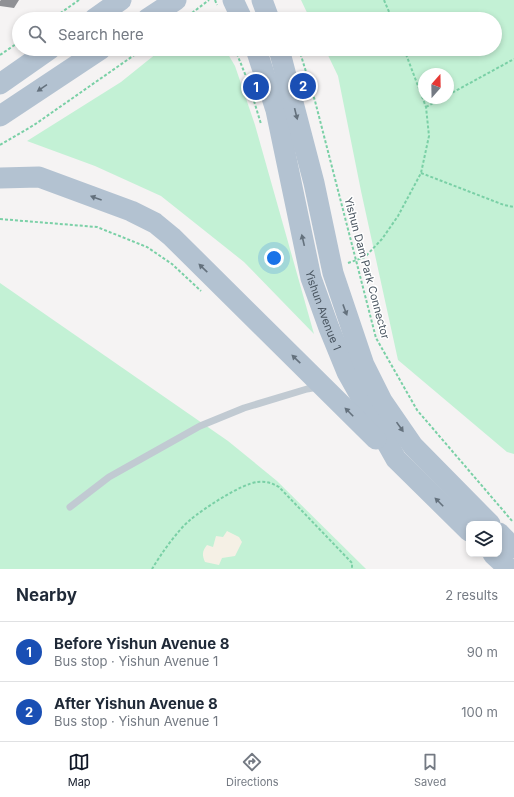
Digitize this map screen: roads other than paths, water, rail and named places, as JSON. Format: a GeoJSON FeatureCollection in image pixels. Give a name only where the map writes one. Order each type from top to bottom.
{"type":"FeatureCollection","features":[{"type":"Feature","properties":{"kind":"main road"},"geometry":{"type":"LineString","coordinates":[[104,12],[122,0]]}},
{"type":"Feature","properties":{"kind":"main road"},"geometry":{"type":"LineString","coordinates":[[158,12],[176,0]]}},
{"type":"Feature","properties":{"kind":"main road"},"geometry":{"type":"LineString","coordinates":[[233,0],[239,12]]}},
{"type":"Feature","properties":{"kind":"main road"},"geometry":{"type":"LineString","coordinates":[[262,0],[266,12]]}},
{"type":"Feature","properties":{"kind":"main road"},"geometry":{"type":"LineString","coordinates":[[0,84],[40,56]]}},
{"type":"Feature","properties":{"kind":"main road"},"geometry":{"type":"LineString","coordinates":[[0,116],[90,56]]}},
{"type":"Feature","properties":{"kind":"main road","name":"Yishun Avenue 1"},"geometry":{"type":"LineString","coordinates":[[258,56],[276,110],[312,278],[329,328],[347,372],[396,459],[471,521]]}},
{"type":"Feature","properties":{"kind":"main road","name":"Yishun Avenue 1"},"geometry":{"type":"LineString","coordinates":[[281,56],[314,182],[332,271],[364,365],[382,401],[413,446],[473,521]]}},
{"type":"Feature","properties":{"kind":"main road"},"geometry":{"type":"LineString","coordinates":[[0,178],[39,177],[132,211],[154,223],[172,237],[396,459]]}},
{"type":"Feature","properties":{"kind":"main road"},"geometry":{"type":"LineString","coordinates":[[312,278],[332,271]]}},
{"type":"Feature","properties":{"kind":"main road"},"geometry":{"type":"LineString","coordinates":[[502,536],[514,548]]}},
{"type":"Feature","properties":{"kind":"main road"},"geometry":{"type":"LineString","coordinates":[[496,557],[509,569]]}},
{"type":"Feature","properties":{"kind":"lane"},"geometry":{"type":"LineString","coordinates":[[70,507],[110,477],[200,426],[244,408],[307,389],[324,386]]}},
{"type":"Feature","properties":{"kind":"place","name":"After Yishun Avenue 8"},"geometry":{"type":"Point","coordinates":[303,86]}},
{"type":"Feature","properties":{"kind":"place","name":"Before Yishun Avenue 8"},"geometry":{"type":"Point","coordinates":[256,87]}}]}
